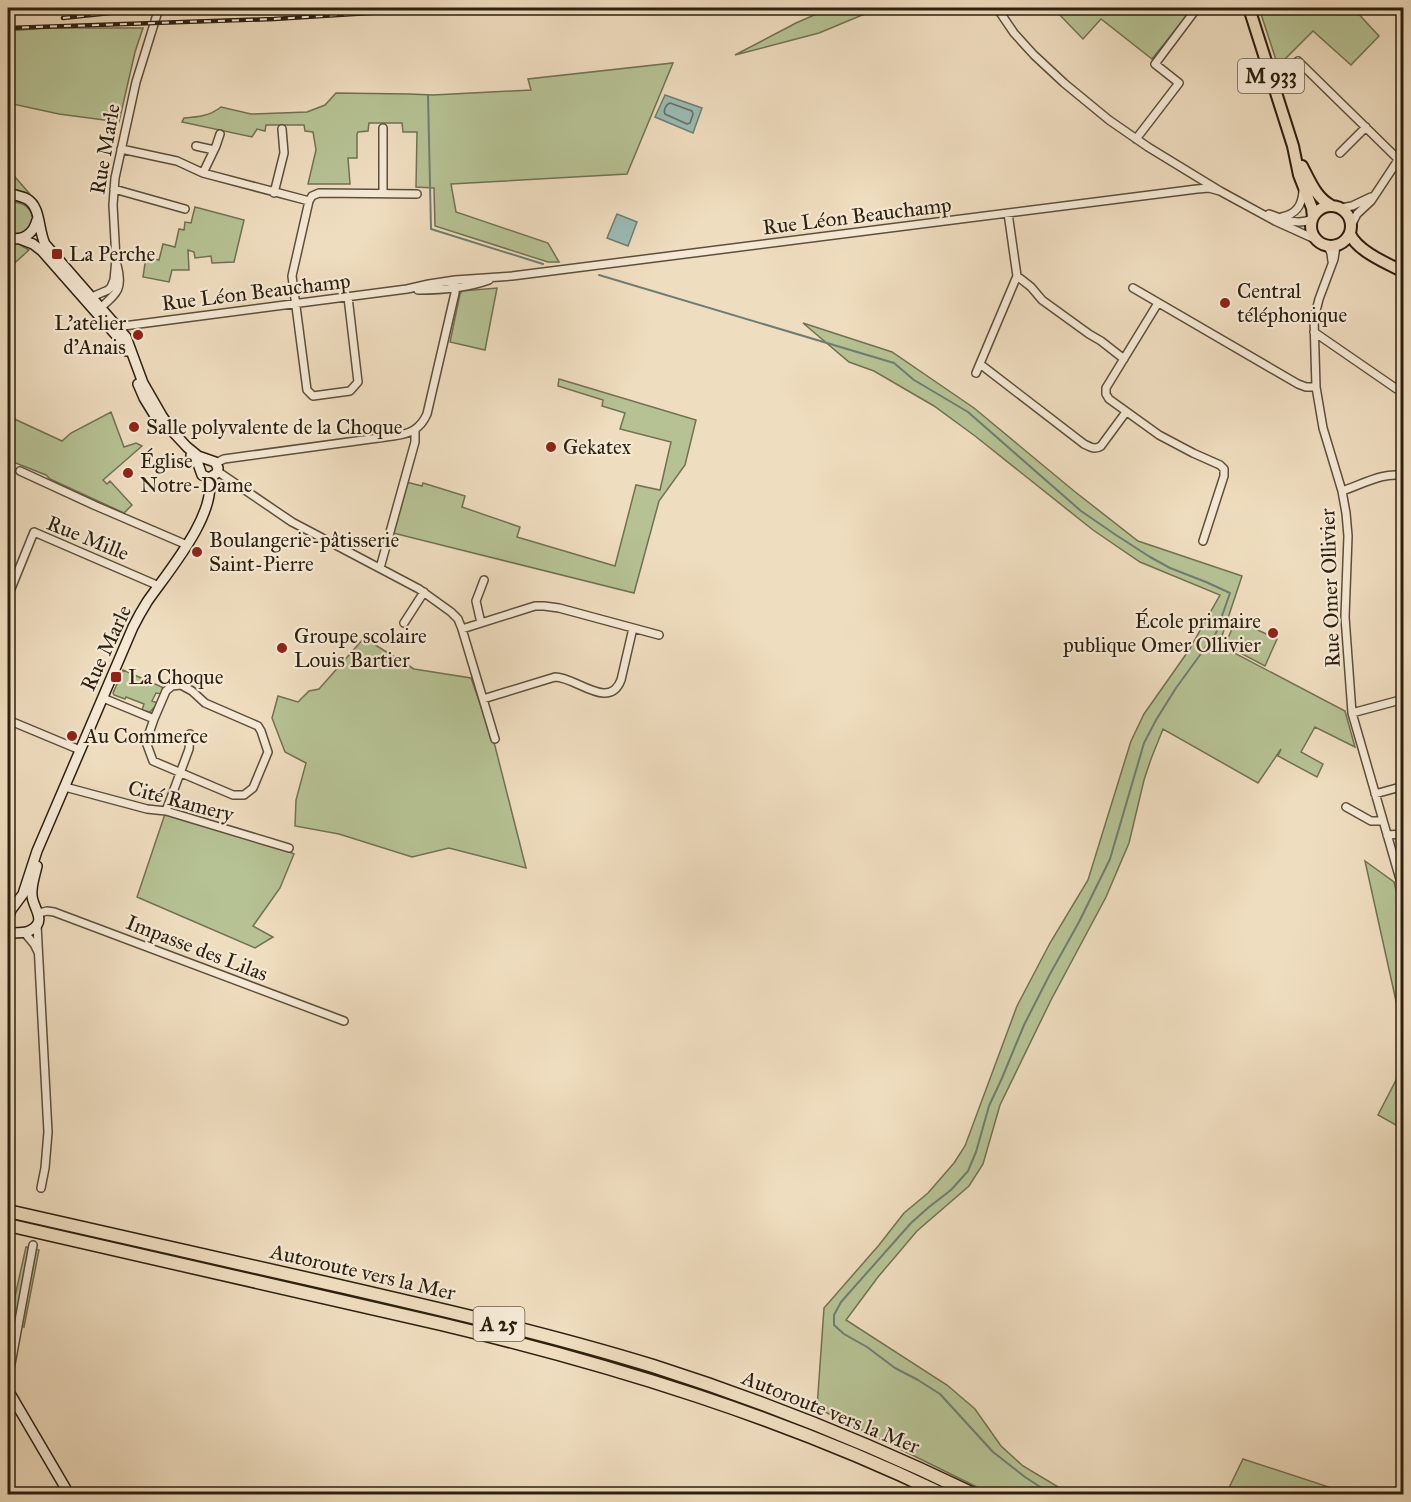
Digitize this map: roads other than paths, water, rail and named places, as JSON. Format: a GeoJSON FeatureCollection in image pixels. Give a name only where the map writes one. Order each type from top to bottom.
{"type":"FeatureCollection","features":[{"type":"Feature","properties":{"kind":"highway","name":"Autoroute vers la Mer"},"geometry":{"type":"LineString","coordinates":[[8,1211],[461,1314],[624,1358],[704,1383],[789,1414],[887,1454],[973,1494]]}},
{"type":"Feature","properties":{"kind":"highway","name":"A 25"},"geometry":{"type":"LineString","coordinates":[[8,1225],[441,1323],[605,1366],[777,1424],[942,1494]]}},
{"type":"Feature","properties":{"kind":"main road","name":"M 933"},"geometry":{"type":"LineString","coordinates":[[1249,8],[1293,146],[1302,183],[1312,208],[1313,218]]}},
{"type":"Feature","properties":{"kind":"main road","name":"M 933"},"geometry":{"type":"LineString","coordinates":[[1293,146],[1318,195],[1327,203],[1337,207]]}},
{"type":"Feature","properties":{"kind":"main road"},"geometry":{"type":"LineString","coordinates":[[10,196],[24,198],[31,202],[36,210],[45,244],[98,310],[129,343],[138,373],[162,416],[187,447],[213,464]]}},
{"type":"Feature","properties":{"kind":"main road"},"geometry":{"type":"LineString","coordinates":[[1382,261],[1317,240],[1311,229],[1313,218],[1320,209],[1337,207],[1348,215],[1356,244],[1404,272]]}},
{"type":"Feature","properties":{"kind":"main road"},"geometry":{"type":"LineString","coordinates":[[13,239],[32,232],[37,218]]}},
{"type":"Feature","properties":{"kind":"main road"},"geometry":{"type":"LineString","coordinates":[[1334,246],[1346,240],[1351,229]]}},
{"type":"Feature","properties":{"kind":"main road"},"geometry":{"type":"LineString","coordinates":[[13,239],[37,247],[89,299]]}},
{"type":"Feature","properties":{"kind":"main road"},"geometry":{"type":"LineString","coordinates":[[114,327],[126,349],[137,383],[148,406],[171,437],[195,459],[202,475],[210,478],[214,476],[213,464]]}},
{"type":"Feature","properties":{"kind":"main road"},"geometry":{"type":"LineString","coordinates":[[199,468],[200,464],[213,464]]}},
{"type":"Feature","properties":{"kind":"main road","name":"Rue Marle"},"geometry":{"type":"LineString","coordinates":[[10,911],[23,894],[33,862],[133,627],[146,603],[187,545],[206,507],[210,478]]}},
{"type":"Feature","properties":{"kind":"main road","name":"Rue Marle"},"geometry":{"type":"LineString","coordinates":[[37,910],[32,891],[43,840]]}},
{"type":"Feature","properties":{"kind":"main road"},"geometry":{"type":"LineString","coordinates":[[8,934],[30,931],[37,925],[39,918],[37,910],[27,902],[20,903],[10,911],[9,922],[21,932]]}},
{"type":"Feature","properties":{"kind":"main road"},"geometry":{"type":"LineString","coordinates":[[8,1390],[69,1494]]}},
{"type":"Feature","properties":{"kind":"street","name":"Rue Marle"},"geometry":{"type":"LineString","coordinates":[[98,310],[119,287],[120,276],[116,259],[113,216],[114,189],[136,82],[159,8]]}},
{"type":"Feature","properties":{"kind":"street"},"geometry":{"type":"LineString","coordinates":[[997,8],[1014,33],[1034,55],[1091,105],[1136,139],[1220,191],[1317,240]]}},
{"type":"Feature","properties":{"kind":"street"},"geometry":{"type":"LineString","coordinates":[[1136,139],[1179,83],[1155,64],[1197,8]]}},
{"type":"Feature","properties":{"kind":"street"},"geometry":{"type":"LineString","coordinates":[[1298,61],[1398,159]]}},
{"type":"Feature","properties":{"kind":"street"},"geometry":{"type":"LineString","coordinates":[[383,128],[383,193]]}},
{"type":"Feature","properties":{"kind":"street"},"geometry":{"type":"LineString","coordinates":[[1340,153],[1366,128]]}},
{"type":"Feature","properties":{"kind":"street"},"geometry":{"type":"LineString","coordinates":[[274,193],[284,153],[282,129]]}},
{"type":"Feature","properties":{"kind":"street"},"geometry":{"type":"LineString","coordinates":[[203,173],[220,134]]}},
{"type":"Feature","properties":{"kind":"street"},"geometry":{"type":"LineString","coordinates":[[196,146],[214,150]]}},
{"type":"Feature","properties":{"kind":"street"},"geometry":{"type":"LineString","coordinates":[[121,149],[182,162],[203,173],[309,201]]}},
{"type":"Feature","properties":{"kind":"street"},"geometry":{"type":"LineString","coordinates":[[1351,229],[1357,214],[1376,194],[1404,151]]}},
{"type":"Feature","properties":{"kind":"street"},"geometry":{"type":"LineString","coordinates":[[1280,217],[1291,214],[1299,208],[1303,198],[1302,183]]}},
{"type":"Feature","properties":{"kind":"street","name":"Rue Léon Beauchamp"},"geometry":{"type":"LineString","coordinates":[[114,327],[407,290],[429,284],[455,284],[478,278],[498,278],[1197,189],[1209,188],[1220,191]]}},
{"type":"Feature","properties":{"kind":"street"},"geometry":{"type":"LineString","coordinates":[[114,189],[185,209]]}},
{"type":"Feature","properties":{"kind":"street"},"geometry":{"type":"LineString","coordinates":[[348,297],[358,382],[350,391],[313,396],[307,390],[292,281],[292,272],[309,201],[312,196],[319,193],[417,194]]}},
{"type":"Feature","properties":{"kind":"street"},"geometry":{"type":"LineString","coordinates":[[1337,207],[1349,207],[1376,194]]}},
{"type":"Feature","properties":{"kind":"street"},"geometry":{"type":"LineString","coordinates":[[1258,210],[1300,223],[1313,218]]}},
{"type":"Feature","properties":{"kind":"street"},"geometry":{"type":"LineString","coordinates":[[976,373],[1017,276],[1008,213]]}},
{"type":"Feature","properties":{"kind":"street","name":"Rue Omer Ollivier"},"geometry":{"type":"LineString","coordinates":[[1334,246],[1331,269],[1314,319],[1316,387],[1323,428],[1342,491],[1348,529],[1345,608],[1352,713],[1404,893]]}},
{"type":"Feature","properties":{"kind":"street","name":"Rue Marle"},"geometry":{"type":"LineString","coordinates":[[89,299],[111,287],[116,259]]}},
{"type":"Feature","properties":{"kind":"street"},"geometry":{"type":"LineString","coordinates":[[1017,276],[1042,300],[1124,359]]}},
{"type":"Feature","properties":{"kind":"street"},"geometry":{"type":"LineString","coordinates":[[455,284],[427,414],[415,430],[407,434],[224,459],[213,464],[291,522],[424,592],[452,612],[462,629],[495,739]]}},
{"type":"Feature","properties":{"kind":"street"},"geometry":{"type":"LineString","coordinates":[[1133,288],[1298,384],[1316,387]]}},
{"type":"Feature","properties":{"kind":"street"},"geometry":{"type":"LineString","coordinates":[[1158,303],[1106,394],[1109,399],[1159,435],[1222,467],[1224,477],[1203,541]]}},
{"type":"Feature","properties":{"kind":"street"},"geometry":{"type":"LineString","coordinates":[[1314,332],[1404,394]]}},
{"type":"Feature","properties":{"kind":"street"},"geometry":{"type":"LineString","coordinates":[[980,364],[1084,444],[1093,448],[1101,446],[1126,412]]}},
{"type":"Feature","properties":{"kind":"street"},"geometry":{"type":"LineString","coordinates":[[380,568],[415,442],[415,430]]}},
{"type":"Feature","properties":{"kind":"street"},"geometry":{"type":"LineString","coordinates":[[20,471],[187,545]]}},
{"type":"Feature","properties":{"kind":"street"},"geometry":{"type":"LineString","coordinates":[[1342,491],[1386,476],[1404,476]]}},
{"type":"Feature","properties":{"kind":"street","name":"Rue Mille"},"geometry":{"type":"LineString","coordinates":[[8,596],[34,532],[159,586]]}},
{"type":"Feature","properties":{"kind":"street"},"geometry":{"type":"LineString","coordinates":[[481,623],[477,602],[484,580]]}},
{"type":"Feature","properties":{"kind":"street"},"geometry":{"type":"LineString","coordinates":[[404,623],[424,592]]}},
{"type":"Feature","properties":{"kind":"street"},"geometry":{"type":"LineString","coordinates":[[462,629],[535,606],[544,606],[659,635]]}},
{"type":"Feature","properties":{"kind":"street"},"geometry":{"type":"LineString","coordinates":[[483,699],[555,677],[566,678],[600,694],[608,694],[617,688],[621,680],[633,628]]}},
{"type":"Feature","properties":{"kind":"street"},"geometry":{"type":"LineString","coordinates":[[181,685],[205,703],[256,725],[268,748],[268,755],[253,788],[244,795],[233,795],[153,761],[146,745],[146,739],[154,719],[166,691],[172,686],[181,685]]}},
{"type":"Feature","properties":{"kind":"street"},"geometry":{"type":"LineString","coordinates":[[103,698],[154,719]]}},
{"type":"Feature","properties":{"kind":"street"},"geometry":{"type":"LineString","coordinates":[[1352,713],[1404,699]]}},
{"type":"Feature","properties":{"kind":"street"},"geometry":{"type":"LineString","coordinates":[[8,720],[80,750]]}},
{"type":"Feature","properties":{"kind":"street"},"geometry":{"type":"LineString","coordinates":[[165,812],[189,749],[190,734]]}},
{"type":"Feature","properties":{"kind":"street"},"geometry":{"type":"LineString","coordinates":[[1375,794],[1404,786]]}},
{"type":"Feature","properties":{"kind":"street","name":"Cité Ramery"},"geometry":{"type":"LineString","coordinates":[[65,787],[165,812],[289,848]]}},
{"type":"Feature","properties":{"kind":"street"},"geometry":{"type":"LineString","coordinates":[[1346,807],[1371,820],[1383,821]]}},
{"type":"Feature","properties":{"kind":"street"},"geometry":{"type":"LineString","coordinates":[[1387,835],[1402,836]]}},
{"type":"Feature","properties":{"kind":"street","name":"Impasse des Lilas"},"geometry":{"type":"LineString","coordinates":[[37,910],[54,912],[344,1021]]}},
{"type":"Feature","properties":{"kind":"street"},"geometry":{"type":"LineString","coordinates":[[37,925],[48,1132],[41,1188]]}},
{"type":"Feature","properties":{"kind":"street"},"geometry":{"type":"LineString","coordinates":[[21,932],[34,944],[39,957]]}},
{"type":"Feature","properties":{"kind":"street"},"geometry":{"type":"LineString","coordinates":[[8,1380],[33,1245]]}},
{"type":"Feature","properties":{"kind":"water"},"geometry":{"type":"Polygon","coordinates":[[[665,95],[702,108],[693,133],[655,117],[665,95]]]}},
{"type":"Feature","properties":{"kind":"water"},"geometry":{"type":"Polygon","coordinates":[[[617,214],[637,222],[628,246],[607,238],[617,214]]]}},
{"type":"Feature","properties":{"kind":"waterway"},"geometry":{"type":"LineString","coordinates":[[428,95],[431,229],[543,264]]}},
{"type":"Feature","properties":{"kind":"waterway"},"geometry":{"type":"LineString","coordinates":[[599,275],[894,363],[914,380],[968,412],[1081,511],[1116,535],[1170,568],[1230,593],[1216,633],[1176,688],[1144,743],[1110,859],[1024,1025],[989,1106],[968,1171],[951,1190],[911,1223],[841,1302],[834,1315],[834,1325],[844,1334],[867,1347],[895,1368],[940,1394],[993,1452],[1051,1494]]}},
{"type":"Feature","properties":{"kind":"railway"},"geometry":{"type":"LineString","coordinates":[[63,18],[129,11],[206,8]]}},
{"type":"Feature","properties":{"kind":"railway"},"geometry":{"type":"LineString","coordinates":[[8,28],[274,19],[450,8]]}},
{"type":"Feature","properties":{"kind":"railway"},"geometry":{"type":"LineString","coordinates":[[8,12],[76,9]]}},
{"type":"Feature","properties":{"kind":"place","name":"La Perche"},"geometry":{"type":"Point","coordinates":[57,254]}},
{"type":"Feature","properties":{"kind":"place","name":"Central téléphonique"},"geometry":{"type":"Point","coordinates":[1225,303]}},
{"type":"Feature","properties":{"kind":"place","name":"L'atelier d'Anais"},"geometry":{"type":"Point","coordinates":[138,335]}},
{"type":"Feature","properties":{"kind":"place","name":"Salle polyvalente de la Choque"},"geometry":{"type":"Point","coordinates":[134,427]}},
{"type":"Feature","properties":{"kind":"place","name":"Gekatex"},"geometry":{"type":"Point","coordinates":[551,447]}},
{"type":"Feature","properties":{"kind":"place","name":"Église Notre-Dame"},"geometry":{"type":"Point","coordinates":[128,473]}},
{"type":"Feature","properties":{"kind":"place","name":"Boulangerie-pâtisserie Saint-Pierre"},"geometry":{"type":"Point","coordinates":[197,552]}},
{"type":"Feature","properties":{"kind":"place","name":"École primaire publique Omer Ollivier"},"geometry":{"type":"Point","coordinates":[1273,633]}},
{"type":"Feature","properties":{"kind":"place","name":"Groupe scolaire Louis Bartier"},"geometry":{"type":"Point","coordinates":[282,648]}},
{"type":"Feature","properties":{"kind":"place","name":"La Choque"},"geometry":{"type":"Point","coordinates":[116,677]}},
{"type":"Feature","properties":{"kind":"place","name":"Au Commerce"},"geometry":{"type":"Point","coordinates":[72,736]}}]}
